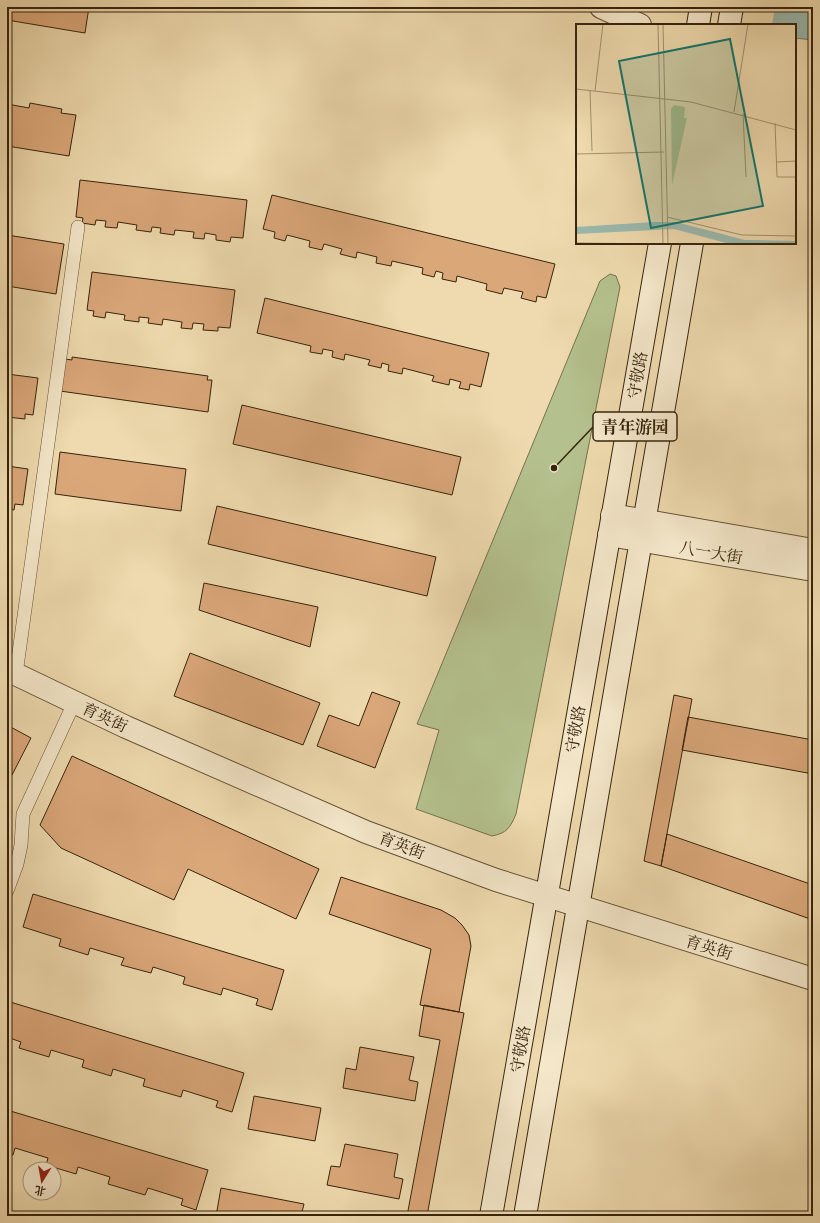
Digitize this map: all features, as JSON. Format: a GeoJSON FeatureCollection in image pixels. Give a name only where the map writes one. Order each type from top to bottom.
{"type":"FeatureCollection","features":[{"type":"Feature","properties":{"kind":"main road"},"geometry":{"type":"LineString","coordinates":[[601,7],[638,24]]}},
{"type":"Feature","properties":{"kind":"main road"},"geometry":{"type":"LineString","coordinates":[[698,24],[701,7]]}},
{"type":"Feature","properties":{"kind":"main road"},"geometry":{"type":"LineString","coordinates":[[729,24],[732,7]]}},
{"type":"Feature","properties":{"kind":"main road","name":"守敬路"},"geometry":{"type":"LineString","coordinates":[[491,1216],[660,244]]}},
{"type":"Feature","properties":{"kind":"main road","name":"守敬路"},"geometry":{"type":"LineString","coordinates":[[525,1216],[692,244]]}},
{"type":"Feature","properties":{"kind":"main road","name":"八一大街"},"geometry":{"type":"LineString","coordinates":[[611,525],[813,570]]}},
{"type":"Feature","properties":{"kind":"main road","name":"八一大街"},"geometry":{"type":"LineString","coordinates":[[643,531],[813,550]]}},
{"type":"Feature","properties":{"kind":"main road","name":"育英街"},"geometry":{"type":"LineString","coordinates":[[11,672],[126,727],[366,832],[496,880],[813,979]]}},
{"type":"Feature","properties":{"kind":"lane"},"geometry":{"type":"LineString","coordinates":[[11,672],[78,227]]}},
{"type":"Feature","properties":{"kind":"lane"},"geometry":{"type":"LineString","coordinates":[[7,891],[17,864],[21,845],[24,814],[74,703]]}},
{"type":"Feature","properties":{"kind":"green space"},"geometry":{"type":"Polygon","coordinates":[[[610,274],[616,276],[620,287],[516,814],[512,823],[505,831],[492,836],[416,809],[439,730],[417,724],[600,281],[610,274]]]}},
{"type":"Feature","properties":{"kind":"water"},"geometry":{"type":"Polygon","coordinates":[[[646,7],[813,7],[813,40],[796,38],[796,24],[726,24],[646,7]]]}},
{"type":"Feature","properties":{"kind":"pier"},"geometry":{"type":"Polygon","coordinates":[[[660,7],[775,7],[772,24],[716,24],[659,12],[660,7]]]}},
{"type":"Feature","properties":{"kind":"building"},"geometry":{"type":"Polygon","coordinates":[[[7,7],[89,7],[85,33],[7,20],[7,7]]]}},
{"type":"Feature","properties":{"kind":"building"},"geometry":{"type":"Polygon","coordinates":[[[30,103],[62,109],[61,113],[76,115],[69,156],[7,146],[7,104],[29,108],[30,103]]]}},
{"type":"Feature","properties":{"kind":"building"},"geometry":{"type":"Polygon","coordinates":[[[80,180],[247,200],[243,238],[231,237],[230,242],[216,240],[216,235],[205,233],[204,239],[193,238],[194,232],[175,230],[174,235],[160,233],[161,228],[152,227],[151,232],[136,230],[137,225],[118,222],[117,228],[105,227],[106,221],[96,220],[95,225],[82,223],[83,218],[76,217],[80,180]]]}},
{"type":"Feature","properties":{"kind":"building"},"geometry":{"type":"Polygon","coordinates":[[[272,195],[555,264],[546,298],[537,296],[536,302],[521,298],[523,292],[504,288],[502,294],[486,290],[487,284],[457,276],[456,282],[442,279],[443,273],[436,271],[434,277],[422,274],[423,268],[392,261],[391,266],[376,263],[377,257],[357,252],[356,258],[340,254],[342,249],[324,244],[322,250],[309,247],[310,241],[287,235],[285,241],[274,238],[275,232],[263,229],[272,195]]]}},
{"type":"Feature","properties":{"kind":"building"},"geometry":{"type":"Polygon","coordinates":[[[7,235],[64,244],[56,294],[7,286],[7,235]]]}},
{"type":"Feature","properties":{"kind":"building"},"geometry":{"type":"Polygon","coordinates":[[[92,272],[235,290],[230,328],[218,327],[218,331],[203,330],[204,324],[193,323],[192,329],[181,328],[182,322],[163,319],[162,325],[148,323],[149,318],[139,317],[139,322],[124,320],[125,315],[106,312],[105,318],[93,316],[94,311],[87,310],[92,272]]]}},
{"type":"Feature","properties":{"kind":"building"},"geometry":{"type":"Polygon","coordinates":[[[265,298],[489,353],[481,387],[470,384],[469,390],[459,388],[461,382],[450,379],[449,385],[432,381],[434,376],[403,368],[402,374],[388,371],[389,365],[382,363],[381,368],[368,365],[370,360],[345,354],[344,360],[332,357],[333,351],[323,349],[322,354],[310,352],[311,346],[257,333],[265,298]]]}},
{"type":"Feature","properties":{"kind":"building"},"geometry":{"type":"Polygon","coordinates":[[[72,357],[208,376],[207,380],[212,380],[208,412],[60,391],[65,359],[72,360],[72,357]]]}},
{"type":"Feature","properties":{"kind":"building"},"geometry":{"type":"Polygon","coordinates":[[[7,374],[38,378],[33,415],[25,414],[25,419],[7,417],[7,374]]]}},
{"type":"Feature","properties":{"kind":"building"},"geometry":{"type":"Polygon","coordinates":[[[242,405],[461,457],[452,495],[233,444],[242,405]]]}},
{"type":"Feature","properties":{"kind":"building"},"geometry":{"type":"Polygon","coordinates":[[[60,452],[186,469],[181,511],[55,494],[60,452]]]}},
{"type":"Feature","properties":{"kind":"building"},"geometry":{"type":"Polygon","coordinates":[[[7,466],[28,469],[23,505],[15,504],[14,510],[7,509],[7,466]]]}},
{"type":"Feature","properties":{"kind":"building"},"geometry":{"type":"Polygon","coordinates":[[[217,506],[436,557],[427,596],[208,544],[217,506]]]}},
{"type":"Feature","properties":{"kind":"building"},"geometry":{"type":"Polygon","coordinates":[[[204,583],[318,607],[310,647],[199,610],[204,583]]]}},
{"type":"Feature","properties":{"kind":"building"},"geometry":{"type":"Polygon","coordinates":[[[190,653],[320,703],[303,745],[174,696],[190,653]]]}},
{"type":"Feature","properties":{"kind":"building"},"geometry":{"type":"Polygon","coordinates":[[[372,692],[400,702],[375,768],[317,746],[329,715],[359,726],[372,692]]]}},
{"type":"Feature","properties":{"kind":"building"},"geometry":{"type":"Polygon","coordinates":[[[674,695],[692,699],[661,866],[644,861],[674,695]]]}},
{"type":"Feature","properties":{"kind":"building"},"geometry":{"type":"Polygon","coordinates":[[[688,717],[813,740],[813,774],[682,750],[688,717]]]}},
{"type":"Feature","properties":{"kind":"building"},"geometry":{"type":"Polygon","coordinates":[[[7,725],[31,738],[12,775],[7,772],[7,725]]]}},
{"type":"Feature","properties":{"kind":"building"},"geometry":{"type":"Polygon","coordinates":[[[72,756],[319,869],[296,919],[188,869],[174,900],[61,848],[40,825],[72,756]]]}},
{"type":"Feature","properties":{"kind":"building"},"geometry":{"type":"Polygon","coordinates":[[[667,834],[813,885],[813,920],[661,866],[667,834]]]}},
{"type":"Feature","properties":{"kind":"building"},"geometry":{"type":"Polygon","coordinates":[[[341,877],[441,910],[455,918],[462,925],[469,935],[471,946],[459,1012],[420,1005],[431,949],[329,914],[341,877]]]}},
{"type":"Feature","properties":{"kind":"building"},"geometry":{"type":"Polygon","coordinates":[[[33,894],[284,970],[272,1010],[256,1005],[258,999],[223,988],[221,995],[183,984],[185,977],[153,967],[151,973],[121,965],[124,958],[90,948],[88,955],[59,946],[61,939],[23,927],[33,894]]]}},
{"type":"Feature","properties":{"kind":"building"},"geometry":{"type":"Polygon","coordinates":[[[7,1001],[244,1073],[232,1112],[216,1107],[218,1101],[183,1090],[181,1097],[143,1086],[145,1079],[113,1069],[111,1076],[82,1067],[84,1060],[51,1050],[49,1057],[19,1048],[21,1042],[7,1037],[7,1001]]]}},
{"type":"Feature","properties":{"kind":"building"},"geometry":{"type":"Polygon","coordinates":[[[424,1005],[464,1013],[427,1216],[407,1216],[440,1040],[419,1036],[424,1005]]]}},
{"type":"Feature","properties":{"kind":"building"},"geometry":{"type":"Polygon","coordinates":[[[360,1047],[414,1057],[409,1080],[418,1082],[415,1101],[343,1088],[346,1068],[356,1070],[360,1047]]]}},
{"type":"Feature","properties":{"kind":"building"},"geometry":{"type":"Polygon","coordinates":[[[254,1096],[321,1108],[315,1141],[248,1129],[254,1096]]]}},
{"type":"Feature","properties":{"kind":"building"},"geometry":{"type":"Polygon","coordinates":[[[7,1110],[208,1170],[196,1210],[181,1205],[183,1199],[148,1188],[145,1195],[108,1184],[110,1177],[78,1167],[76,1174],[62,1170],[62,1161],[47,1161],[48,1158],[15,1148],[13,1155],[7,1153],[7,1110]]]}},
{"type":"Feature","properties":{"kind":"building"},"geometry":{"type":"Polygon","coordinates":[[[345,1144],[398,1154],[394,1177],[403,1179],[399,1199],[327,1185],[331,1166],[340,1167],[345,1144]]]}},
{"type":"Feature","properties":{"kind":"building"},"geometry":{"type":"Polygon","coordinates":[[[221,1188],[304,1204],[301,1216],[216,1216],[221,1188]]]}},
{"type":"Feature","properties":{"kind":"place","name":"青年游园"},"geometry":{"type":"Point","coordinates":[554,468]}}]}
